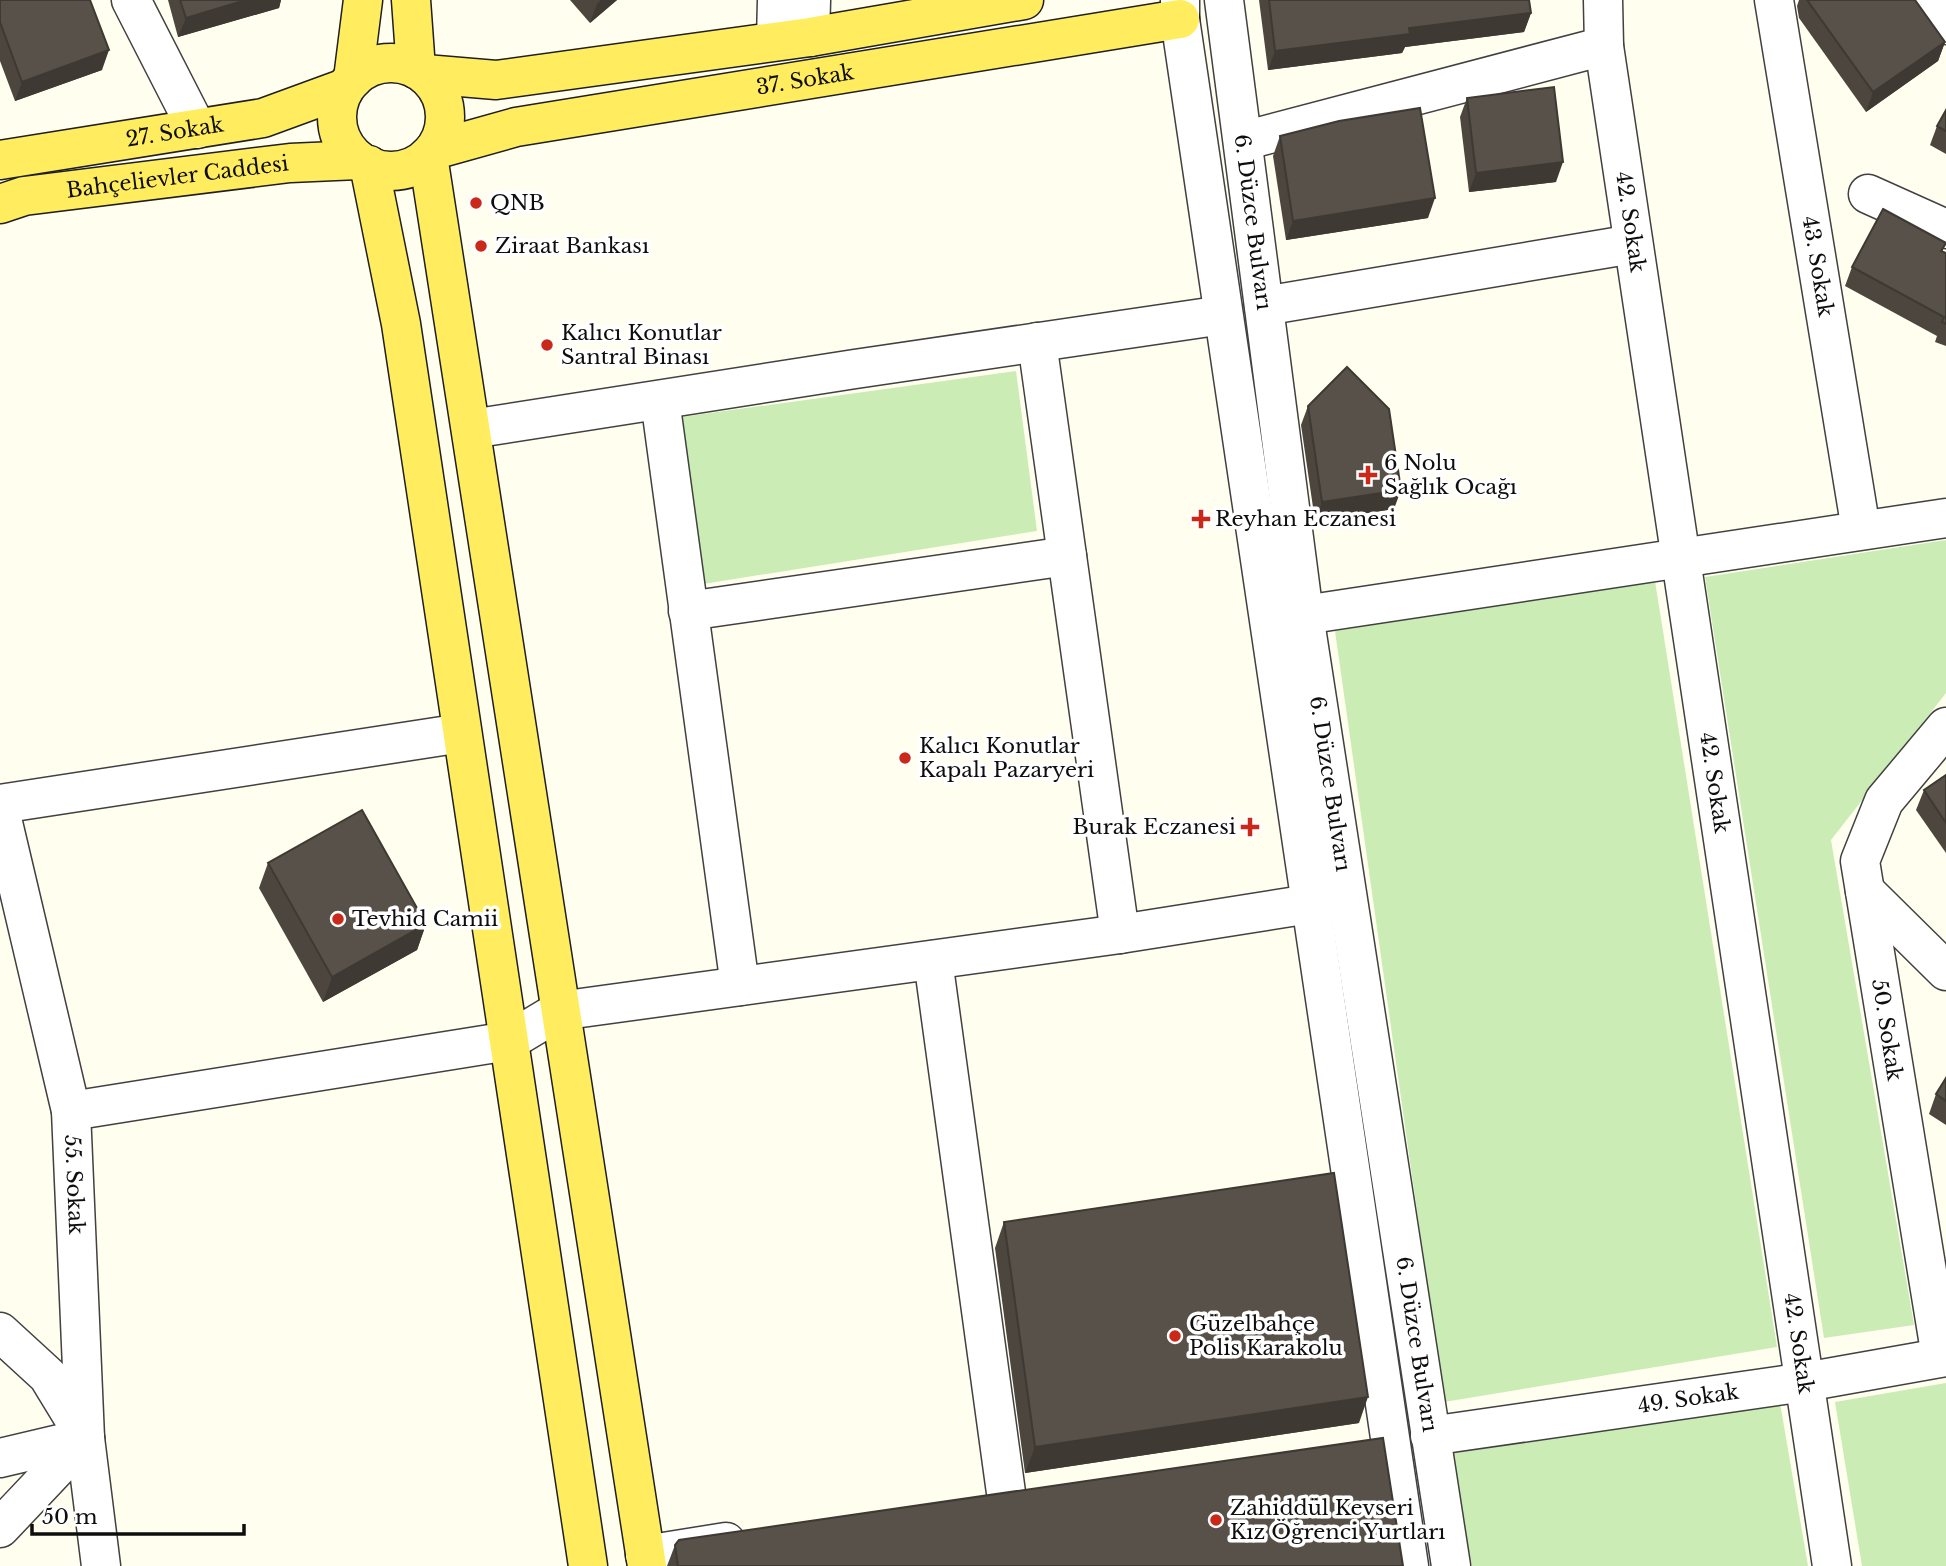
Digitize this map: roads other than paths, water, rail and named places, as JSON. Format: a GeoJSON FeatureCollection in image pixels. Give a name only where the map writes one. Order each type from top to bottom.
{"type":"FeatureCollection","features":[{"type":"Feature","properties":{"kind":"main road"},"geometry":{"type":"LineString","coordinates":[[363,0],[349,83],[339,102],[338,126],[347,148],[364,162],[390,171],[407,169],[431,153],[442,135],[446,119],[437,87],[421,71],[411,0]]}},
{"type":"Feature","properties":{"kind":"main road"},"geometry":{"type":"LineString","coordinates":[[349,83],[366,69],[383,63],[400,63],[421,71],[496,80],[611,64],[799,26],[940,14],[1024,0]]}},
{"type":"Feature","properties":{"kind":"main road","name":"37. Sokak"},"geometry":{"type":"LineString","coordinates":[[431,153],[516,127],[947,57],[1180,9]]}},
{"type":"Feature","properties":{"kind":"main road"},"geometry":{"type":"LineString","coordinates":[[940,14],[947,57]]}},
{"type":"Feature","properties":{"kind":"main road"},"geometry":{"type":"LineString","coordinates":[[611,64],[619,110]]}},
{"type":"Feature","properties":{"kind":"main road","name":"27. Sokak"},"geometry":{"type":"LineString","coordinates":[[0,160],[263,118],[349,83]]}},
{"type":"Feature","properties":{"kind":"main road"},"geometry":{"type":"LineString","coordinates":[[431,153],[559,1011],[646,1560]]}},
{"type":"Feature","properties":{"kind":"main road"},"geometry":{"type":"LineString","coordinates":[[364,162],[401,324],[588,1566]]}},
{"type":"Feature","properties":{"kind":"main road","name":"Bahçelievler Caddesi"},"geometry":{"type":"LineString","coordinates":[[0,204],[37,194],[290,163],[364,162]]}},
{"type":"Feature","properties":{"kind":"street"},"geometry":{"type":"LineString","coordinates":[[131,0],[197,128]]}},
{"type":"Feature","properties":{"kind":"street"},"geometry":{"type":"LineString","coordinates":[[777,0],[799,26]]}},
{"type":"Feature","properties":{"kind":"street","name":"6. Düzce Bulvarı"},"geometry":{"type":"LineString","coordinates":[[1224,0],[1304,615],[1451,1566]]}},
{"type":"Feature","properties":{"kind":"street","name":"42. Sokak"},"geometry":{"type":"LineString","coordinates":[[1604,0],[1604,46],[1832,1566]]}},
{"type":"Feature","properties":{"kind":"street","name":"43. Sokak"},"geometry":{"type":"LineString","coordinates":[[1774,0],[1861,530]]}},
{"type":"Feature","properties":{"kind":"street"},"geometry":{"type":"LineString","coordinates":[[1920,0],[1946,25]]}},
{"type":"Feature","properties":{"kind":"street","name":"6. Düzce Bulvarı"},"geometry":{"type":"LineString","coordinates":[[1180,9],[1310,905],[1375,1446],[1409,1566]]}},
{"type":"Feature","properties":{"kind":"street"},"geometry":{"type":"LineString","coordinates":[[1242,141],[1604,46]]}},
{"type":"Feature","properties":{"kind":"street"},"geometry":{"type":"LineString","coordinates":[[1868,194],[1946,229]]}},
{"type":"Feature","properties":{"kind":"street"},"geometry":{"type":"LineString","coordinates":[[1264,306],[1633,244]]}},
{"type":"Feature","properties":{"kind":"street"},"geometry":{"type":"LineString","coordinates":[[471,429],[1223,315]]}},
{"type":"Feature","properties":{"kind":"street"},"geometry":{"type":"LineString","coordinates":[[1037,342],[1119,934]]}},
{"type":"Feature","properties":{"kind":"street"},"geometry":{"type":"LineString","coordinates":[[660,400],[740,986]]}},
{"type":"Feature","properties":{"kind":"street"},"geometry":{"type":"LineString","coordinates":[[1304,615],[1946,518]]}},
{"type":"Feature","properties":{"kind":"street"},"geometry":{"type":"LineString","coordinates":[[688,611],[1067,555]]}},
{"type":"Feature","properties":{"kind":"street","name":"50. Sokak"},"geometry":{"type":"LineString","coordinates":[[1944,1357],[1860,861],[1884,801],[1946,727]]}},
{"type":"Feature","properties":{"kind":"street"},"geometry":{"type":"LineString","coordinates":[[0,804],[462,733]]}},
{"type":"Feature","properties":{"kind":"street","name":"55. Sokak"},"geometry":{"type":"LineString","coordinates":[[0,810],[71,1111],[85,1438],[102,1566]]}},
{"type":"Feature","properties":{"kind":"street"},"geometry":{"type":"LineString","coordinates":[[1865,891],[1946,971]]}},
{"type":"Feature","properties":{"kind":"street"},"geometry":{"type":"LineString","coordinates":[[71,1111],[509,1041],[559,1011],[1119,934],[1346,898]]}},
{"type":"Feature","properties":{"kind":"street"},"geometry":{"type":"LineString","coordinates":[[933,960],[1007,1500]]}},
{"type":"Feature","properties":{"kind":"street"},"geometry":{"type":"LineString","coordinates":[[0,1332],[48,1376],[85,1438]]}},
{"type":"Feature","properties":{"kind":"street","name":"49. Sokak"},"geometry":{"type":"LineString","coordinates":[[1430,1436],[1805,1382],[1944,1357]]}},
{"type":"Feature","properties":{"kind":"street"},"geometry":{"type":"LineString","coordinates":[[0,1458],[85,1438]]}},
{"type":"Feature","properties":{"kind":"street"},"geometry":{"type":"LineString","coordinates":[[0,1528],[85,1438]]}},
{"type":"Feature","properties":{"kind":"street"},"geometry":{"type":"LineString","coordinates":[[967,1506],[1048,1494]]}},
{"type":"Feature","properties":{"kind":"street"},"geometry":{"type":"LineString","coordinates":[[646,1560],[766,1536]]}},
{"type":"Feature","properties":{"kind":"place","name":"QNB"},"geometry":{"type":"Point","coordinates":[476,203]}},
{"type":"Feature","properties":{"kind":"place","name":"Ziraat Bankası"},"geometry":{"type":"Point","coordinates":[481,246]}},
{"type":"Feature","properties":{"kind":"place","name":"Kalıcı Konutlar Santral Binası"},"geometry":{"type":"Point","coordinates":[547,345]}},
{"type":"Feature","properties":{"kind":"place","name":"6 Nolu Sağlık Ocağı"},"geometry":{"type":"Point","coordinates":[1368,475]}},
{"type":"Feature","properties":{"kind":"place","name":"Reyhan Eczanesi"},"geometry":{"type":"Point","coordinates":[1201,519]}},
{"type":"Feature","properties":{"kind":"place","name":"Kalıcı Konutlar Kapalı Pazaryeri"},"geometry":{"type":"Point","coordinates":[905,758]}},
{"type":"Feature","properties":{"kind":"place","name":"Burak Eczanesi"},"geometry":{"type":"Point","coordinates":[1250,827]}},
{"type":"Feature","properties":{"kind":"place","name":"Tevhid Camii"},"geometry":{"type":"Point","coordinates":[338,919]}},
{"type":"Feature","properties":{"kind":"place","name":"Güzelbahçe Polis Karakolu"},"geometry":{"type":"Point","coordinates":[1175,1336]}},
{"type":"Feature","properties":{"kind":"place","name":"Zahiddül Kevseri Kız Öğrenci Yurtları"},"geometry":{"type":"Point","coordinates":[1216,1520]}}]}
